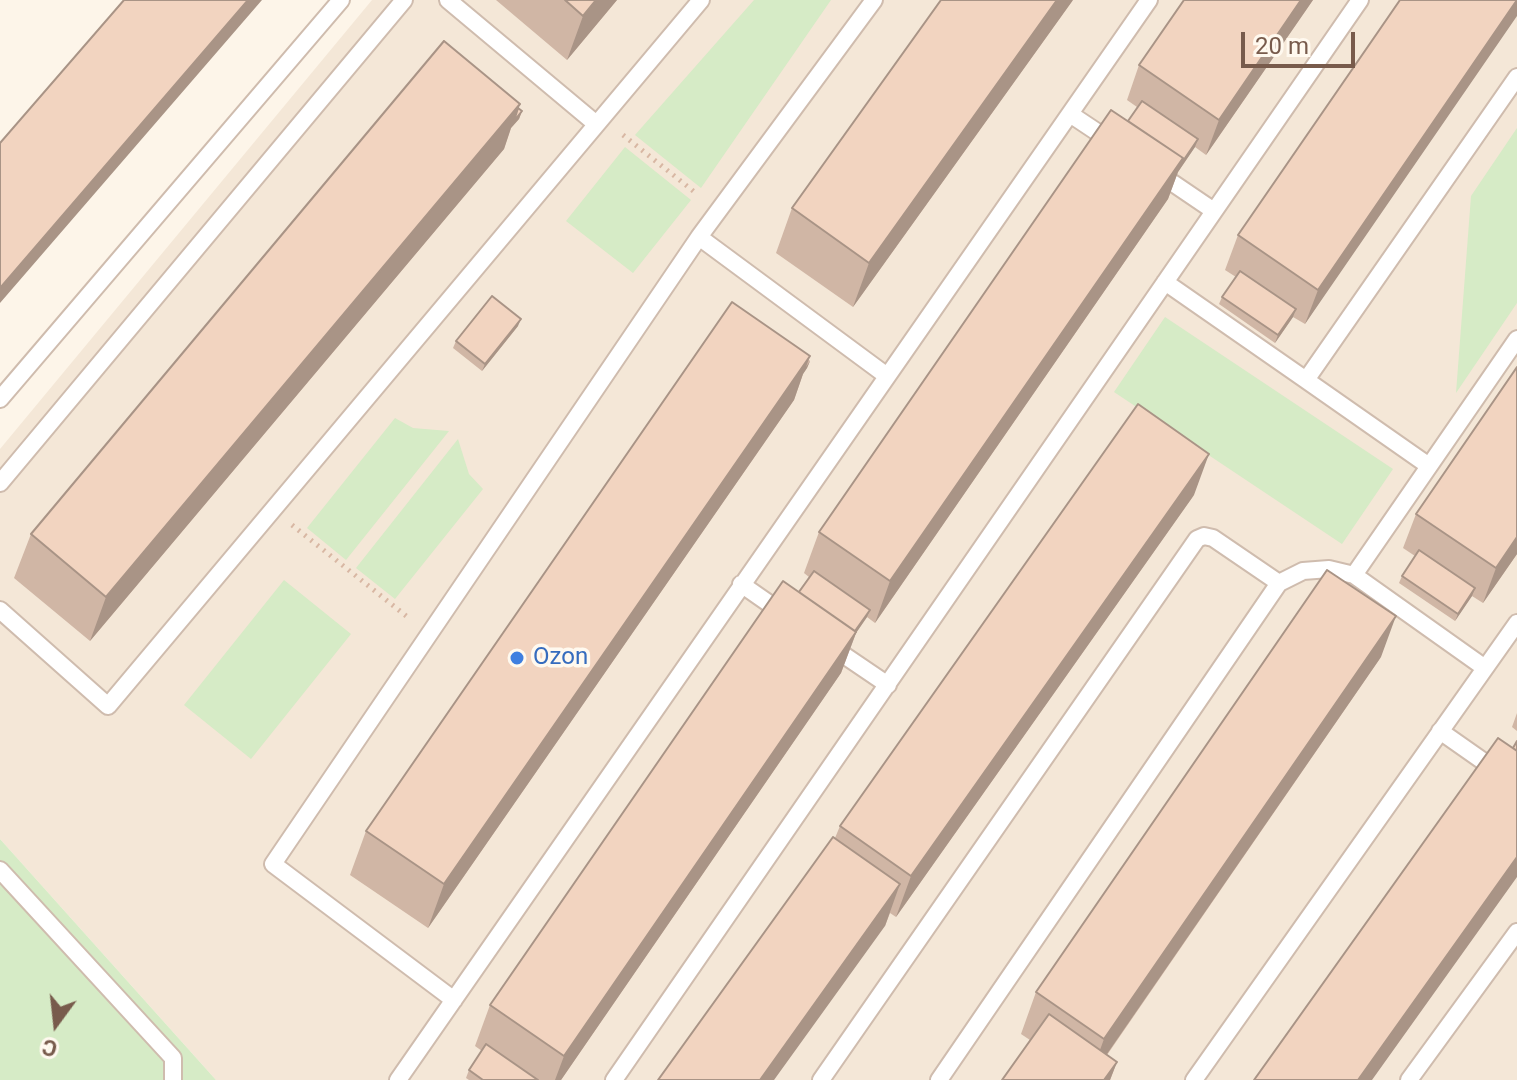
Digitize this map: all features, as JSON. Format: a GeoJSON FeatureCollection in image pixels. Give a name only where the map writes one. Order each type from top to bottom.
{"type":"FeatureCollection","features":[{"type":"Feature","properties":{"kind":"lane"},"geometry":{"type":"LineString","coordinates":[[0,399],[341,0]]}},
{"type":"Feature","properties":{"kind":"lane"},"geometry":{"type":"LineString","coordinates":[[0,483],[404,0]]}},
{"type":"Feature","properties":{"kind":"lane"},"geometry":{"type":"LineString","coordinates":[[448,0],[598,120]]}},
{"type":"Feature","properties":{"kind":"lane"},"geometry":{"type":"LineString","coordinates":[[0,610],[108,706],[701,0]]}},
{"type":"Feature","properties":{"kind":"lane"},"geometry":{"type":"LineString","coordinates":[[454,1000],[273,864],[699,237],[874,0]]}},
{"type":"Feature","properties":{"kind":"lane"},"geometry":{"type":"LineString","coordinates":[[398,1080],[1149,0]]}},
{"type":"Feature","properties":{"kind":"lane"},"geometry":{"type":"LineString","coordinates":[[614,1080],[1360,0]]}},
{"type":"Feature","properties":{"kind":"lane"},"geometry":{"type":"LineString","coordinates":[[1306,380],[1517,77]]}},
{"type":"Feature","properties":{"kind":"lane"},"geometry":{"type":"LineString","coordinates":[[1070,114],[1123,149]]}},
{"type":"Feature","properties":{"kind":"lane"},"geometry":{"type":"LineString","coordinates":[[1149,167],[1214,211]]}},
{"type":"Feature","properties":{"kind":"lane"},"geometry":{"type":"LineString","coordinates":[[699,237],[887,376]]}},
{"type":"Feature","properties":{"kind":"lane"},"geometry":{"type":"LineString","coordinates":[[1165,282],[1429,466]]}},
{"type":"Feature","properties":{"kind":"lane"},"geometry":{"type":"LineString","coordinates":[[1354,575],[1517,339]]}},
{"type":"Feature","properties":{"kind":"lane"},"geometry":{"type":"LineString","coordinates":[[821,1080],[1197,539],[1204,536],[1213,538],[1279,583]]}},
{"type":"Feature","properties":{"kind":"lane"},"geometry":{"type":"LineString","coordinates":[[939,1080],[1279,583],[1303,571],[1329,569],[1354,575],[1485,668]]}},
{"type":"Feature","properties":{"kind":"lane"},"geometry":{"type":"LineString","coordinates":[[741,584],[888,685]]}},
{"type":"Feature","properties":{"kind":"lane"},"geometry":{"type":"LineString","coordinates":[[1194,1080],[1517,623]]}},
{"type":"Feature","properties":{"kind":"lane"},"geometry":{"type":"LineString","coordinates":[[1440,731],[1517,785]]}},
{"type":"Feature","properties":{"kind":"lane"},"geometry":{"type":"LineString","coordinates":[[0,870],[173,1058],[173,1080]]}},
{"type":"Feature","properties":{"kind":"lane"},"geometry":{"type":"LineString","coordinates":[[1409,1080],[1517,932]]}},
{"type":"Feature","properties":{"kind":"path"},"geometry":{"type":"LineString","coordinates":[[598,120],[718,211]]}},
{"type":"Feature","properties":{"kind":"path"},"geometry":{"type":"LineString","coordinates":[[273,510],[429,634]]}},
{"type":"Feature","properties":{"kind":"shaded area"},"geometry":{"type":"Polygon","coordinates":[[[372,0],[1517,0],[1517,1080],[216,1080],[0,839],[0,449],[372,0]]]}},
{"type":"Feature","properties":{"kind":"green space"},"geometry":{"type":"Polygon","coordinates":[[[754,0],[831,0],[701,188],[635,135],[754,0]]]}},
{"type":"Feature","properties":{"kind":"green space"},"geometry":{"type":"Polygon","coordinates":[[[1517,128],[1517,303],[1456,393],[1471,196],[1517,128]]]}},
{"type":"Feature","properties":{"kind":"green space"},"geometry":{"type":"Polygon","coordinates":[[[625,147],[691,200],[633,273],[566,221],[625,147]]]}},
{"type":"Feature","properties":{"kind":"green space"},"geometry":{"type":"Polygon","coordinates":[[[1165,317],[1393,469],[1342,544],[1114,392],[1165,317]]]}},
{"type":"Feature","properties":{"kind":"green space"},"geometry":{"type":"Polygon","coordinates":[[[395,418],[413,428],[449,431],[346,560],[307,528],[395,418]]]}},
{"type":"Feature","properties":{"kind":"green space"},"geometry":{"type":"Polygon","coordinates":[[[458,439],[469,474],[483,489],[395,599],[356,568],[458,439]]]}},
{"type":"Feature","properties":{"kind":"green space"},"geometry":{"type":"Polygon","coordinates":[[[284,580],[351,634],[251,759],[184,705],[284,580]]]}},
{"type":"Feature","properties":{"kind":"green space"},"geometry":{"type":"Polygon","coordinates":[[[0,839],[216,1080],[0,1080],[0,839]]]}},
{"type":"Feature","properties":{"kind":"building"},"geometry":{"type":"Polygon","coordinates":[[[124,0],[248,0],[0,288],[0,143],[124,0]]]}},
{"type":"Feature","properties":{"kind":"building"},"geometry":{"type":"Polygon","coordinates":[[[565,0],[596,0],[583,16],[565,0]]]}},
{"type":"Feature","properties":{"kind":"building"},"geometry":{"type":"Polygon","coordinates":[[[941,0],[1057,0],[869,263],[792,208],[941,0]]]}},
{"type":"Feature","properties":{"kind":"building"},"geometry":{"type":"Polygon","coordinates":[[[1184,0],[1301,0],[1219,120],[1139,65],[1184,0]]]}},
{"type":"Feature","properties":{"kind":"building"},"geometry":{"type":"Polygon","coordinates":[[[1400,0],[1517,0],[1318,290],[1238,235],[1400,0]]]}},
{"type":"Feature","properties":{"kind":"building"},"geometry":{"type":"Polygon","coordinates":[[[444,41],[520,104],[106,597],[31,534],[444,41]]]}},
{"type":"Feature","properties":{"kind":"building"},"geometry":{"type":"Polygon","coordinates":[[[1142,101],[1198,139],[1181,164],[1183,158],[1128,121],[1142,101]]]}},
{"type":"Feature","properties":{"kind":"building"},"geometry":{"type":"Polygon","coordinates":[[[1111,110],[1183,158],[890,581],[819,532],[1111,110]]]}},
{"type":"Feature","properties":{"kind":"building"},"geometry":{"type":"Polygon","coordinates":[[[1240,271],[1296,309],[1278,335],[1222,297],[1240,271]]]}},
{"type":"Feature","properties":{"kind":"building"},"geometry":{"type":"Polygon","coordinates":[[[492,296],[521,319],[485,364],[456,341],[492,296]]]}},
{"type":"Feature","properties":{"kind":"building"},"geometry":{"type":"Polygon","coordinates":[[[732,302],[810,356],[444,884],[366,831],[732,302]]]}},
{"type":"Feature","properties":{"kind":"building"},"geometry":{"type":"Polygon","coordinates":[[[1517,367],[1517,537],[1496,568],[1416,514],[1517,367]]]}},
{"type":"Feature","properties":{"kind":"building"},"geometry":{"type":"Polygon","coordinates":[[[1138,404],[1209,454],[911,876],[840,826],[1138,404]]]}},
{"type":"Feature","properties":{"kind":"building"},"geometry":{"type":"Polygon","coordinates":[[[1419,550],[1475,588],[1458,614],[1402,576],[1419,550]]]}},
{"type":"Feature","properties":{"kind":"building"},"geometry":{"type":"Polygon","coordinates":[[[1327,570],[1396,616],[1104,1039],[1036,992],[1327,570]]]}},
{"type":"Feature","properties":{"kind":"building"},"geometry":{"type":"Polygon","coordinates":[[[814,571],[870,610],[855,631],[799,592],[814,571]]]}},
{"type":"Feature","properties":{"kind":"building"},"geometry":{"type":"Polygon","coordinates":[[[783,581],[856,632],[564,1056],[490,1005],[783,581]]]}},
{"type":"Feature","properties":{"kind":"building"},"geometry":{"type":"Polygon","coordinates":[[[1498,738],[1517,751],[1517,857],[1358,1080],[1254,1080],[1498,738]]]}},
{"type":"Feature","properties":{"kind":"building"},"geometry":{"type":"Polygon","coordinates":[[[833,837],[900,884],[760,1080],[658,1080],[833,837]]]}},
{"type":"Feature","properties":{"kind":"building"},"geometry":{"type":"Polygon","coordinates":[[[1049,1014],[1117,1062],[1104,1080],[1002,1080],[1049,1014]]]}},
{"type":"Feature","properties":{"kind":"building"},"geometry":{"type":"Polygon","coordinates":[[[486,1044],[538,1080],[483,1080],[469,1070],[486,1044]]]}},
{"type":"Feature","properties":{"kind":"place","name":"Ozon"},"geometry":{"type":"Point","coordinates":[517,658]}}]}
